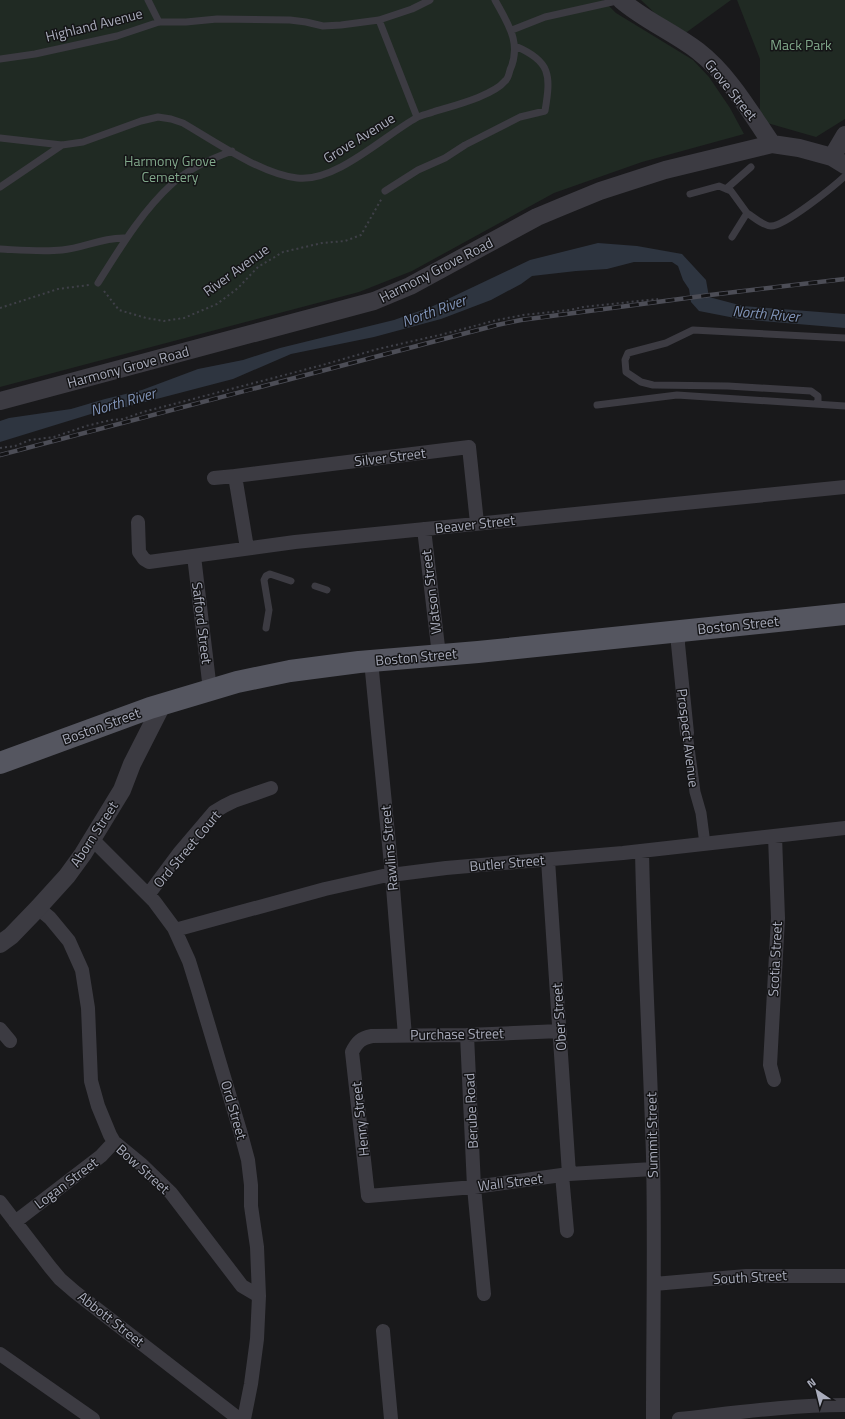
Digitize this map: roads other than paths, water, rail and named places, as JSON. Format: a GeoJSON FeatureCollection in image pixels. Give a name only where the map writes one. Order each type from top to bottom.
{"type":"FeatureCollection","features":[{"type":"Feature","properties":{"kind":"main road","name":"Boston Street"},"geometry":{"type":"LineString","coordinates":[[0,763],[162,705],[237,682],[290,671],[371,661],[845,614]]}},
{"type":"Feature","properties":{"kind":"street","name":"Grove Street"},"geometry":{"type":"LineString","coordinates":[[621,0],[635,12],[687,43],[709,60],[731,85],[772,144]]}},
{"type":"Feature","properties":{"kind":"street"},"geometry":{"type":"LineString","coordinates":[[772,144],[800,148],[839,161],[845,135]]}},
{"type":"Feature","properties":{"kind":"street","name":"Harmony Grove Road"},"geometry":{"type":"LineString","coordinates":[[0,401],[374,301],[410,286],[537,217],[585,197],[665,170],[772,144]]}},
{"type":"Feature","properties":{"kind":"street","name":"Silver Street"},"geometry":{"type":"LineString","coordinates":[[214,478],[469,447],[477,523]]}},
{"type":"Feature","properties":{"kind":"street"},"geometry":{"type":"LineString","coordinates":[[235,476],[248,548]]}},
{"type":"Feature","properties":{"kind":"street","name":"Beaver Street"},"geometry":{"type":"LineString","coordinates":[[138,522],[139,552],[144,559],[149,562],[303,541],[845,487]]}},
{"type":"Feature","properties":{"kind":"street","name":"Watson Street"},"geometry":{"type":"LineString","coordinates":[[424,529],[439,655]]}},
{"type":"Feature","properties":{"kind":"street","name":"Safford Street"},"geometry":{"type":"LineString","coordinates":[[194,556],[210,690]]}},
{"type":"Feature","properties":{"kind":"street","name":"Prospect Avenue"},"geometry":{"type":"LineString","coordinates":[[679,631],[678,644],[687,733],[695,792],[701,813],[705,844]]}},
{"type":"Feature","properties":{"kind":"street","name":"Rawlins Street"},"geometry":{"type":"LineString","coordinates":[[371,661],[392,875],[405,1036]]}},
{"type":"Feature","properties":{"kind":"street","name":"Aborn Street"},"geometry":{"type":"LineString","coordinates":[[0,944],[11,936],[67,876],[122,790],[132,764],[162,705]]}},
{"type":"Feature","properties":{"kind":"street","name":"Ord Street Court"},"geometry":{"type":"LineString","coordinates":[[148,894],[180,852],[214,812],[229,803],[271,788]]}},
{"type":"Feature","properties":{"kind":"street","name":"Butler Street"},"geometry":{"type":"LineString","coordinates":[[176,930],[325,889],[392,875],[446,868],[642,851],[845,828]]}},
{"type":"Feature","properties":{"kind":"street","name":"Scotia Street"},"geometry":{"type":"LineString","coordinates":[[774,836],[778,918],[770,1065],[774,1080]]}},
{"type":"Feature","properties":{"kind":"street","name":"Ord Street"},"geometry":{"type":"LineString","coordinates":[[92,839],[148,894],[166,915],[176,930],[189,961],[224,1074],[248,1160],[257,1247],[259,1296],[257,1339],[251,1384],[244,1419]]}},
{"type":"Feature","properties":{"kind":"street","name":"Summit Street"},"geometry":{"type":"LineString","coordinates":[[642,851],[653,1169],[653,1419]]}},
{"type":"Feature","properties":{"kind":"street","name":"Ober Street"},"geometry":{"type":"LineString","coordinates":[[548,860],[560,1030],[567,1231]]}},
{"type":"Feature","properties":{"kind":"street","name":"Bow Street"},"geometry":{"type":"LineString","coordinates":[[38,908],[50,918],[69,941],[82,970],[88,1008],[92,1087],[98,1106],[114,1142],[142,1165],[171,1193],[242,1286],[259,1296]]}},
{"type":"Feature","properties":{"kind":"street"},"geometry":{"type":"LineString","coordinates":[[0,1029],[10,1041]]}},
{"type":"Feature","properties":{"kind":"street","name":"Purchase Street"},"geometry":{"type":"LineString","coordinates":[[357,1043],[364,1038],[372,1036],[467,1035],[560,1030]]}},
{"type":"Feature","properties":{"kind":"street","name":"Berube Road"},"geometry":{"type":"LineString","coordinates":[[467,1035],[474,1187],[484,1294]]}},
{"type":"Feature","properties":{"kind":"street","name":"Henry Street"},"geometry":{"type":"LineString","coordinates":[[357,1043],[352,1052],[368,1196]]}},
{"type":"Feature","properties":{"kind":"street","name":"Logan Street"},"geometry":{"type":"LineString","coordinates":[[15,1222],[101,1156],[114,1142]]}},
{"type":"Feature","properties":{"kind":"street","name":"Wall Street"},"geometry":{"type":"LineString","coordinates":[[368,1196],[474,1187],[565,1175],[653,1169]]}},
{"type":"Feature","properties":{"kind":"street","name":"Abbott Street"},"geometry":{"type":"LineString","coordinates":[[0,1202],[50,1267],[70,1287],[239,1419]]}},
{"type":"Feature","properties":{"kind":"street","name":"South Street"},"geometry":{"type":"LineString","coordinates":[[654,1284],[746,1276],[845,1276]]}},
{"type":"Feature","properties":{"kind":"street"},"geometry":{"type":"LineString","coordinates":[[384,1331],[391,1419]]}},
{"type":"Feature","properties":{"kind":"street"},"geometry":{"type":"LineString","coordinates":[[0,1354],[93,1419]]}},
{"type":"Feature","properties":{"kind":"street"},"geometry":{"type":"LineString","coordinates":[[679,1419],[797,1407],[845,1405]]}},
{"type":"Feature","properties":{"kind":"lane"},"geometry":{"type":"LineString","coordinates":[[148,0],[159,22]]}},
{"type":"Feature","properties":{"kind":"lane","name":"Highland Avenue"},"geometry":{"type":"LineString","coordinates":[[0,59],[35,54],[117,36],[159,22],[186,22],[217,19],[290,20],[323,26],[379,20],[412,10],[430,0]]}},
{"type":"Feature","properties":{"kind":"lane","name":"Grove Avenue"},"geometry":{"type":"LineString","coordinates":[[62,145],[83,142],[158,117],[183,123],[262,168],[282,176],[309,178],[326,174],[342,167],[417,117],[495,90],[506,81],[514,63],[515,46],[512,30],[495,0]]}},
{"type":"Feature","properties":{"kind":"lane"},"geometry":{"type":"LineString","coordinates":[[512,30],[545,17],[621,0]]}},
{"type":"Feature","properties":{"kind":"lane"},"geometry":{"type":"LineString","coordinates":[[379,20],[417,117]]}},
{"type":"Feature","properties":{"kind":"lane"},"geometry":{"type":"LineString","coordinates":[[385,191],[418,170],[445,158],[465,145],[520,117],[545,111],[548,78],[546,68],[537,58],[515,46]]}},
{"type":"Feature","properties":{"kind":"lane"},"geometry":{"type":"LineString","coordinates":[[0,138],[62,145]]}},
{"type":"Feature","properties":{"kind":"lane"},"geometry":{"type":"LineString","coordinates":[[0,187],[62,145]]}},
{"type":"Feature","properties":{"kind":"lane"},"geometry":{"type":"LineString","coordinates":[[98,283],[126,238],[173,182],[207,161],[232,151]]}},
{"type":"Feature","properties":{"kind":"lane"},"geometry":{"type":"LineString","coordinates":[[726,189],[751,167]]}},
{"type":"Feature","properties":{"kind":"lane"},"geometry":{"type":"LineString","coordinates":[[690,194],[719,186],[731,191],[747,213],[767,225],[772,226],[779,224],[797,214],[845,176]]}},
{"type":"Feature","properties":{"kind":"lane"},"geometry":{"type":"LineString","coordinates":[[732,237],[747,213]]}},
{"type":"Feature","properties":{"kind":"lane"},"geometry":{"type":"LineString","coordinates":[[0,250],[62,250],[116,237],[126,238]]}},
{"type":"Feature","properties":{"kind":"lane"},"geometry":{"type":"LineString","coordinates":[[818,404],[818,396],[811,391],[728,386],[653,385],[641,382],[626,372],[625,360],[628,353],[666,343],[693,330],[845,338]]}},
{"type":"Feature","properties":{"kind":"lane"},"geometry":{"type":"LineString","coordinates":[[597,405],[677,395],[845,406]]}},
{"type":"Feature","properties":{"kind":"lane"},"geometry":{"type":"LineString","coordinates":[[266,628],[269,610],[264,580],[266,576],[270,574],[291,581]]}},
{"type":"Feature","properties":{"kind":"lane"},"geometry":{"type":"LineString","coordinates":[[315,586],[327,590]]}},
{"type":"Feature","properties":{"kind":"water","name":"North River"},"geometry":{"type":"Polygon","coordinates":[[[598,243],[637,246],[682,254],[706,280],[709,297],[743,306],[845,314],[845,328],[740,319],[699,311],[691,302],[689,289],[683,280],[678,266],[672,262],[634,262],[607,269],[532,276],[521,284],[491,300],[441,319],[374,337],[291,354],[233,379],[122,408],[91,414],[0,442],[0,421],[9,418],[71,409],[142,390],[198,369],[243,360],[280,348],[394,320],[431,307],[530,260],[598,243]]]}},
{"type":"Feature","properties":{"kind":"railway"},"geometry":{"type":"LineString","coordinates":[[0,455],[521,320],[845,279]]}},
{"type":"Feature","properties":{"kind":"park label","name":"Mack Park"},"geometry":{"type":"Point","coordinates":[801,45]}},
{"type":"Feature","properties":{"kind":"park label","name":"Harmony Grove Cemetery"},"geometry":{"type":"Point","coordinates":[170,170]}}]}
